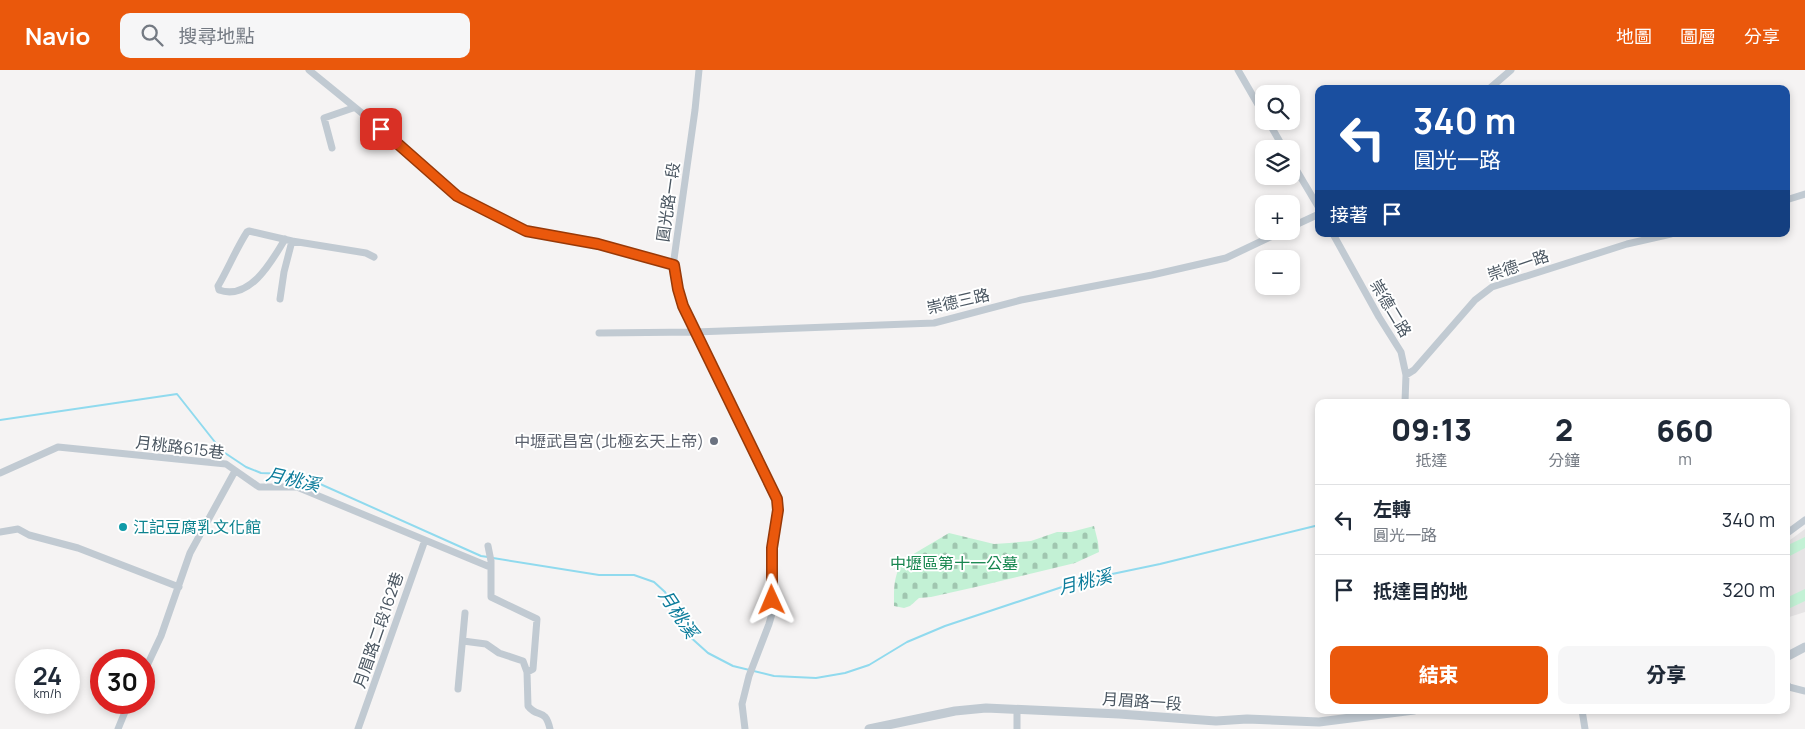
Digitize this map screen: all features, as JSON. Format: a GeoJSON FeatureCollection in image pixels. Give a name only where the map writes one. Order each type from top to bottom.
{"type":"FeatureCollection","features":[{"type":"Feature","properties":{"kind":"street"},"geometry":{"type":"LineString","coordinates":[[309,70],[353,108],[395,140],[457,196],[526,231],[598,244],[674,265]]}},
{"type":"Feature","properties":{"kind":"street","name":"圓光路一段"},"geometry":{"type":"LineString","coordinates":[[700,70],[674,265],[678,289],[683,306],[695,332],[777,499],[778,510],[772,548],[773,610],[749,676],[742,704],[745,729]]}},
{"type":"Feature","properties":{"kind":"street"},"geometry":{"type":"LineString","coordinates":[[1238,70],[1255,99]]}},
{"type":"Feature","properties":{"kind":"street"},"geometry":{"type":"LineString","coordinates":[[1494,85],[1511,70]]}},
{"type":"Feature","properties":{"kind":"street"},"geometry":{"type":"LineString","coordinates":[[332,148],[324,118],[353,108]]}},
{"type":"Feature","properties":{"kind":"street"},"geometry":{"type":"LineString","coordinates":[[1300,176],[1315,201]]}},
{"type":"Feature","properties":{"kind":"street"},"geometry":{"type":"LineString","coordinates":[[1790,199],[1805,194]]}},
{"type":"Feature","properties":{"kind":"street"},"geometry":{"type":"LineString","coordinates":[[1300,223],[1315,216]]}},
{"type":"Feature","properties":{"kind":"street"},"geometry":{"type":"LineString","coordinates":[[288,240],[253,283],[228,292],[219,290],[218,286],[247,232],[366,253],[374,257]]}},
{"type":"Feature","properties":{"kind":"street","name":"崇德二路"},"geometry":{"type":"LineString","coordinates":[[1335,237],[1378,317],[1401,352],[1406,375],[1405,399]]}},
{"type":"Feature","properties":{"kind":"street","name":"崇德一路"},"geometry":{"type":"LineString","coordinates":[[1406,375],[1414,370],[1475,300],[1492,287],[1627,244],[1658,237]]}},
{"type":"Feature","properties":{"kind":"street"},"geometry":{"type":"LineString","coordinates":[[280,299],[288,240]]}},
{"type":"Feature","properties":{"kind":"street","name":"崇德三路"},"geometry":{"type":"LineString","coordinates":[[599,333],[695,332],[934,323],[1021,300],[1152,275],[1226,258],[1264,240]]}},
{"type":"Feature","properties":{"kind":"street","name":"月桃路615巷"},"geometry":{"type":"LineString","coordinates":[[0,473],[58,447],[226,464],[258,487],[297,487],[425,540],[491,564]]}},
{"type":"Feature","properties":{"kind":"street"},"geometry":{"type":"LineString","coordinates":[[155,649],[190,552],[235,471]]}},
{"type":"Feature","properties":{"kind":"street"},"geometry":{"type":"LineString","coordinates":[[1790,531],[1805,520]]}},
{"type":"Feature","properties":{"kind":"street"},"geometry":{"type":"LineString","coordinates":[[0,532],[18,529],[29,535],[78,548],[178,587]]}},
{"type":"Feature","properties":{"kind":"street","name":"月眉路二段162巷"},"geometry":{"type":"LineString","coordinates":[[358,729],[425,540]]}},
{"type":"Feature","properties":{"kind":"street"},"geometry":{"type":"LineString","coordinates":[[488,546],[491,564],[491,597],[537,619],[533,669],[527,672]]}},
{"type":"Feature","properties":{"kind":"street"},"geometry":{"type":"LineString","coordinates":[[458,689],[465,613]]}},
{"type":"Feature","properties":{"kind":"street"},"geometry":{"type":"LineString","coordinates":[[463,641],[486,644],[499,653],[523,661],[527,672],[528,706],[530,710],[548,718],[550,729]]}},
{"type":"Feature","properties":{"kind":"street"},"geometry":{"type":"LineString","coordinates":[[1790,654],[1805,647]]}},
{"type":"Feature","properties":{"kind":"street"},"geometry":{"type":"LineString","coordinates":[[1790,687],[1805,691]]}},
{"type":"Feature","properties":{"kind":"street","name":"月眉路一段"},"geometry":{"type":"LineString","coordinates":[[869,729],[955,711],[986,708],[1119,714],[1216,721],[1247,719],[1319,722],[1382,714]]}},
{"type":"Feature","properties":{"kind":"street"},"geometry":{"type":"LineString","coordinates":[[1017,709],[1017,729]]}},
{"type":"Feature","properties":{"kind":"street"},"geometry":{"type":"LineString","coordinates":[[118,729],[125,714]]}},
{"type":"Feature","properties":{"kind":"street"},"geometry":{"type":"LineString","coordinates":[[1583,714],[1586,729]]}},
{"type":"Feature","properties":{"kind":"shaded area"},"geometry":{"type":"Polygon","coordinates":[[[1805,529],[1805,612],[1790,617],[1790,540],[1805,529]]]}},
{"type":"Feature","properties":{"kind":"green space","name":"中壢區第十一公墓"},"geometry":{"type":"Polygon","coordinates":[[[1094,526],[1099,552],[1075,563],[931,597],[919,598],[910,606],[904,608],[894,606],[896,576],[905,559],[949,533],[994,544],[1031,541],[1057,532],[1071,532],[1094,526]]]}},
{"type":"Feature","properties":{"kind":"green space"},"geometry":{"type":"Polygon","coordinates":[[[1805,537],[1805,548],[1790,556],[1790,544],[1805,537]]]}},
{"type":"Feature","properties":{"kind":"green space"},"geometry":{"type":"Polygon","coordinates":[[[1805,589],[1805,601],[1790,608],[1790,596],[1805,589]]]}},
{"type":"Feature","properties":{"kind":"waterway","name":"月桃溪"},"geometry":{"type":"LineString","coordinates":[[0,420],[177,394],[222,451],[246,467],[261,473],[288,474],[309,479],[481,556],[488,557]]}},
{"type":"Feature","properties":{"kind":"waterway","name":"月桃溪"},"geometry":{"type":"LineString","coordinates":[[493,558],[599,575],[634,575],[654,582],[665,592],[688,635],[708,653],[733,666],[774,676],[816,678],[845,673],[869,665],[907,642],[945,626],[1062,587],[1315,526]]}},
{"type":"Feature","properties":{"kind":"place","name":"中壢武昌宮(北極玄天上帝)"},"geometry":{"type":"Point","coordinates":[714,441]}},
{"type":"Feature","properties":{"kind":"place","name":"江記豆腐乳文化館"},"geometry":{"type":"Point","coordinates":[123,527]}},
{"type":"Feature","properties":{"kind":"route"},"geometry":{"type":"LineString","coordinates":[[381,129],[457,196],[526,231],[598,244],[674,265],[683,306],[736,419],[777,499],[778,510],[772,548],[772,600]]}}]}
